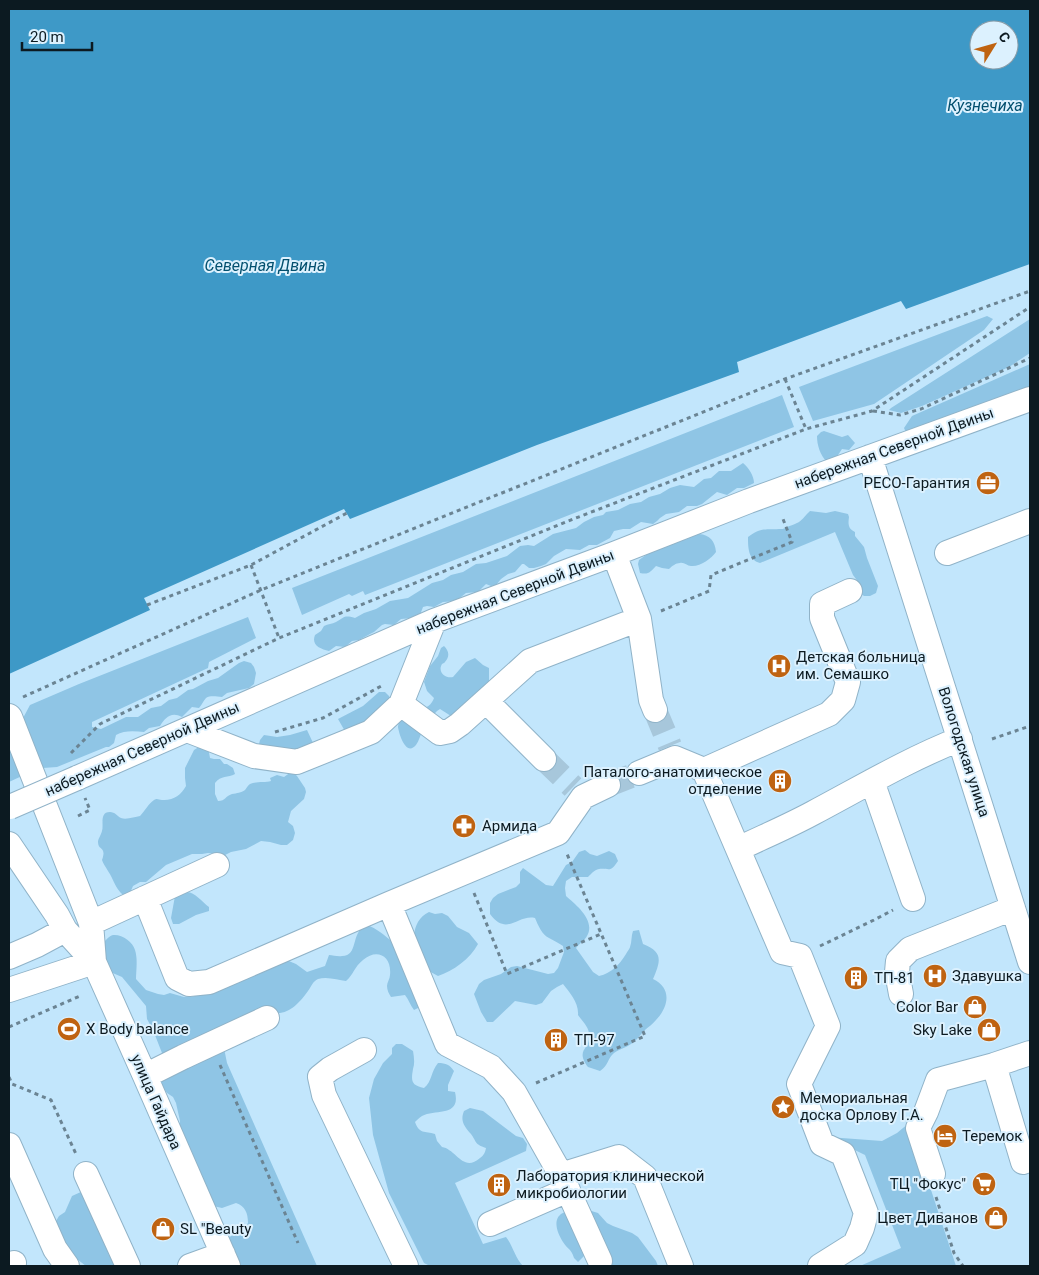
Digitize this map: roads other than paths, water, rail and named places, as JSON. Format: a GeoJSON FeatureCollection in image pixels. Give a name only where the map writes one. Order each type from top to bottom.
{"type":"FeatureCollection","features":[{"type":"Feature","properties":{"kind":"street","name":"набережная Северной Двины"},"geometry":{"type":"LineString","coordinates":[[9,807],[72,768],[187,730],[434,621],[749,501],[1030,400]]}},
{"type":"Feature","properties":{"kind":"street","name":"Вологодская улица"},"geometry":{"type":"LineString","coordinates":[[870,457],[960,740],[1021,918],[1030,962]]}},
{"type":"Feature","properties":{"kind":"street"},"geometry":{"type":"LineString","coordinates":[[947,553],[1030,521]]}},
{"type":"Feature","properties":{"kind":"street"},"geometry":{"type":"LineString","coordinates":[[614,554],[638,619],[651,700],[655,710]]}},
{"type":"Feature","properties":{"kind":"street"},"geometry":{"type":"LineString","coordinates":[[704,770],[830,714],[843,700],[848,682],[822,618],[822,604],[850,591]]}},
{"type":"Feature","properties":{"kind":"street"},"geometry":{"type":"LineString","coordinates":[[401,704],[440,733],[450,732],[530,662],[638,619]]}},
{"type":"Feature","properties":{"kind":"street"},"geometry":{"type":"LineString","coordinates":[[187,730],[254,756],[297,762],[371,732],[401,704],[434,621]]}},
{"type":"Feature","properties":{"kind":"street"},"geometry":{"type":"LineString","coordinates":[[486,701],[544,759]]}},
{"type":"Feature","properties":{"kind":"street"},"geometry":{"type":"LineString","coordinates":[[9,990],[94,962],[91,923],[10,717],[13,708]]}},
{"type":"Feature","properties":{"kind":"street"},"geometry":{"type":"LineString","coordinates":[[738,850],[937,748],[960,740]]}},
{"type":"Feature","properties":{"kind":"street"},"geometry":{"type":"LineString","coordinates":[[639,773],[672,752],[704,770],[782,952],[800,956],[828,1026],[799,1084],[822,1144],[843,1154],[866,1213],[855,1244],[820,1266]]}},
{"type":"Feature","properties":{"kind":"street"},"geometry":{"type":"LineString","coordinates":[[872,781],[913,899]]}},
{"type":"Feature","properties":{"kind":"street"},"geometry":{"type":"LineString","coordinates":[[145,898],[177,978],[189,984],[209,982],[465,871],[558,833],[578,792],[608,785]]}},
{"type":"Feature","properties":{"kind":"street","name":"улица Гайдара"},"geometry":{"type":"LineString","coordinates":[[9,844],[65,930],[94,962],[225,1260]]}},
{"type":"Feature","properties":{"kind":"street"},"geometry":{"type":"LineString","coordinates":[[91,923],[218,865]]}},
{"type":"Feature","properties":{"kind":"street"},"geometry":{"type":"LineString","coordinates":[[389,904],[447,1044],[491,1067],[514,1092],[564,1182],[597,1265]]}},
{"type":"Feature","properties":{"kind":"street"},"geometry":{"type":"LineString","coordinates":[[901,994],[897,972],[898,962],[910,949],[1021,918]]}},
{"type":"Feature","properties":{"kind":"street"},"geometry":{"type":"LineString","coordinates":[[9,957],[65,930]]}},
{"type":"Feature","properties":{"kind":"street"},"geometry":{"type":"LineString","coordinates":[[145,1076],[267,1018]]}},
{"type":"Feature","properties":{"kind":"street"},"geometry":{"type":"LineString","coordinates":[[364,1050],[330,1069],[320,1077],[324,1095],[406,1266]]}},
{"type":"Feature","properties":{"kind":"street"},"geometry":{"type":"LineString","coordinates":[[933,1174],[918,1128],[938,1080],[1030,1053]]}},
{"type":"Feature","properties":{"kind":"street"},"geometry":{"type":"LineString","coordinates":[[994,1065],[1023,1162]]}},
{"type":"Feature","properties":{"kind":"street"},"geometry":{"type":"LineString","coordinates":[[9,1145],[55,1249],[67,1266]]}},
{"type":"Feature","properties":{"kind":"street"},"geometry":{"type":"LineString","coordinates":[[490,1224],[564,1182],[619,1156],[644,1177],[681,1266]]}},
{"type":"Feature","properties":{"kind":"street"},"geometry":{"type":"LineString","coordinates":[[86,1174],[128,1266]]}},
{"type":"Feature","properties":{"kind":"street"},"geometry":{"type":"LineString","coordinates":[[190,1266],[225,1260]]}},
{"type":"Feature","properties":{"kind":"water","name":"Северная Двина"},"geometry":{"type":"Polygon","coordinates":[[[9,9],[1030,9],[1030,264],[906,309],[901,301],[737,362],[739,372],[537,445],[350,519],[344,509],[144,598],[150,610],[9,674],[9,9]]]}},
{"type":"Feature","properties":{"kind":"tunnel"},"geometry":{"type":"LineString","coordinates":[[655,710],[670,746]]}},
{"type":"Feature","properties":{"kind":"tunnel"},"geometry":{"type":"LineString","coordinates":[[544,759],[573,787]]}},
{"type":"Feature","properties":{"kind":"tunnel"},"geometry":{"type":"LineString","coordinates":[[608,785],[639,773]]}},
{"type":"Feature","properties":{"kind":"place","name":"РЕСО-Гарантия"},"geometry":{"type":"Point","coordinates":[988,483]}},
{"type":"Feature","properties":{"kind":"place","name":"Детская больница им. Семашко"},"geometry":{"type":"Point","coordinates":[779,666]}},
{"type":"Feature","properties":{"kind":"place","name":"Паталого-анатомическое отделение"},"geometry":{"type":"Point","coordinates":[780,781]}},
{"type":"Feature","properties":{"kind":"place","name":"Армида"},"geometry":{"type":"Point","coordinates":[464,826]}},
{"type":"Feature","properties":{"kind":"place","name":"Здавушка"},"geometry":{"type":"Point","coordinates":[935,976]}},
{"type":"Feature","properties":{"kind":"place","name":"ТП-81"},"geometry":{"type":"Point","coordinates":[856,978]}},
{"type":"Feature","properties":{"kind":"place","name":"Color Bar"},"geometry":{"type":"Point","coordinates":[975,1007]}},
{"type":"Feature","properties":{"kind":"place","name":"X Body balance"},"geometry":{"type":"Point","coordinates":[69,1029]}},
{"type":"Feature","properties":{"kind":"place","name":"Sky Lake"},"geometry":{"type":"Point","coordinates":[989,1030]}},
{"type":"Feature","properties":{"kind":"place","name":"ТП-97"},"geometry":{"type":"Point","coordinates":[556,1040]}},
{"type":"Feature","properties":{"kind":"place","name":"Мемориальная доска Орлову Г.А."},"geometry":{"type":"Point","coordinates":[783,1107]}},
{"type":"Feature","properties":{"kind":"place","name":"Теремок"},"geometry":{"type":"Point","coordinates":[945,1136]}},
{"type":"Feature","properties":{"kind":"place","name":"ТЦ \"Фокус\""},"geometry":{"type":"Point","coordinates":[984,1184]}},
{"type":"Feature","properties":{"kind":"place","name":"Лаборатория клинической микробиологии"},"geometry":{"type":"Point","coordinates":[499,1185]}},
{"type":"Feature","properties":{"kind":"place","name":"Цвет Диванов"},"geometry":{"type":"Point","coordinates":[996,1218]}},
{"type":"Feature","properties":{"kind":"place","name":"SL \"Beauty"},"geometry":{"type":"Point","coordinates":[163,1229]}},
{"type":"Feature","properties":{"kind":"water label","name":"Кузнечиха"},"geometry":{"type":"Point","coordinates":[985,105]}}]}
